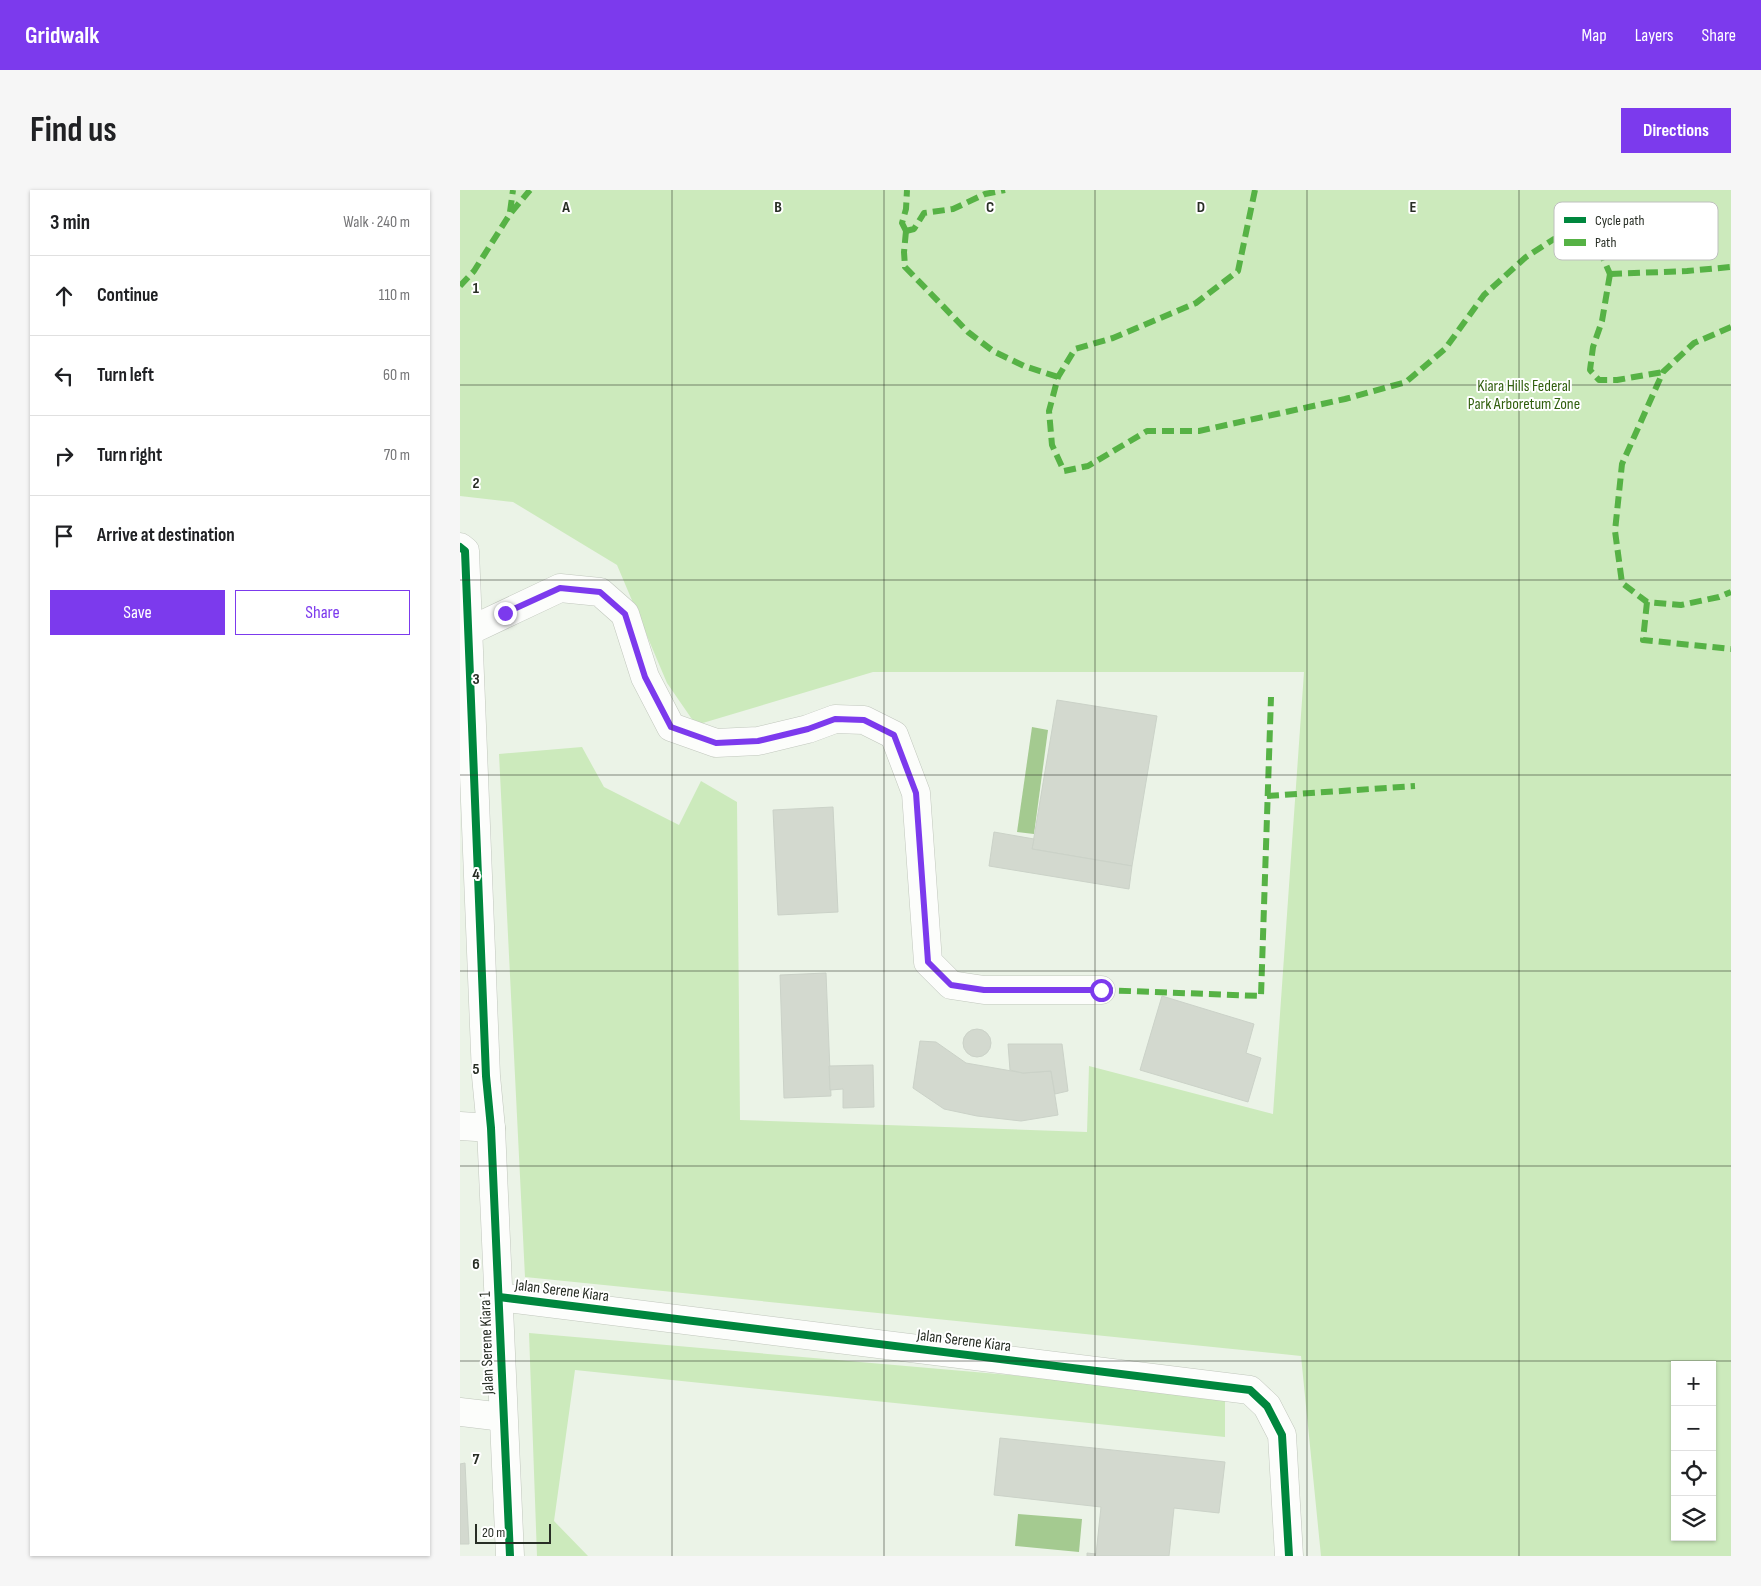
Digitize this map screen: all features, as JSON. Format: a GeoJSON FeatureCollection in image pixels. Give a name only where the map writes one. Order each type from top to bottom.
{"type":"FeatureCollection","features":[{"type":"Feature","properties":{"kind":"street","name":"Jalan Serene Kiara 1"},"geometry":{"type":"LineString","coordinates":[[463,549],[469,631],[486,1076],[491,1128],[510,1556]]}},
{"type":"Feature","properties":{"kind":"street"},"geometry":{"type":"LineString","coordinates":[[469,631],[560,588],[600,592],[625,614],[645,677],[671,727],[716,743],[758,741],[808,729],[835,719],[864,720],[894,735],[916,793],[928,962],[951,985],[984,990],[1101,990]]}},
{"type":"Feature","properties":{"kind":"street"},"geometry":{"type":"LineString","coordinates":[[460,1126],[491,1128]]}},
{"type":"Feature","properties":{"kind":"street","name":"Jalan Serene Kiara"},"geometry":{"type":"LineString","coordinates":[[499,1297],[1250,1390],[1267,1406],[1282,1435],[1289,1556]]}},
{"type":"Feature","properties":{"kind":"street"},"geometry":{"type":"LineString","coordinates":[[460,1412],[504,1416]]}},
{"type":"Feature","properties":{"kind":"green space","name":"Kiara Hills Federal Park Arboretum Zone"},"geometry":{"type":"Polygon","coordinates":[[[460,190],[1731,190],[1731,1556],[1321,1556],[1301,1356],[525,1277],[499,754],[582,747],[604,787],[679,825],[701,781],[737,802],[740,1120],[1087,1132],[1089,1066],[1273,1114],[1304,672],[873,672],[696,725],[667,683],[617,565],[513,502],[460,496],[460,190]]]}},
{"type":"Feature","properties":{"kind":"green space"},"geometry":{"type":"Polygon","coordinates":[[[529,1333],[1225,1394],[1225,1437],[575,1370],[554,1521],[588,1556],[537,1556],[529,1333]]]}},
{"type":"Feature","properties":{"kind":"shaded area"},"geometry":{"type":"Polygon","coordinates":[[[1032,727],[1048,730],[1034,834],[1017,832],[1032,727]]]}},
{"type":"Feature","properties":{"kind":"shaded area"},"geometry":{"type":"Polygon","coordinates":[[[1018,1514],[1082,1519],[1079,1552],[1015,1546],[1018,1514]]]}},
{"type":"Feature","properties":{"kind":"building"},"geometry":{"type":"Polygon","coordinates":[[[1057,700],[1157,716],[1132,866],[1032,849],[1057,700]]]}},
{"type":"Feature","properties":{"kind":"building"},"geometry":{"type":"Polygon","coordinates":[[[833,807],[838,912],[778,915],[773,810],[833,807]]]}},
{"type":"Feature","properties":{"kind":"building"},"geometry":{"type":"Polygon","coordinates":[[[994,832],[1034,839],[1032,849],[1132,866],[1129,889],[989,866],[994,832]]]}},
{"type":"Feature","properties":{"kind":"building"},"geometry":{"type":"Polygon","coordinates":[[[826,973],[831,1096],[784,1098],[780,975],[826,973]]]}},
{"type":"Feature","properties":{"kind":"building"},"geometry":{"type":"Polygon","coordinates":[[[1162,996],[1254,1024],[1246,1053],[1261,1058],[1248,1102],[1140,1070],[1162,996]]]}},
{"type":"Feature","properties":{"kind":"building"},"geometry":{"type":"Polygon","coordinates":[[[977,1029],[987,1033],[991,1043],[987,1053],[977,1057],[967,1053],[963,1043],[967,1033],[977,1029]]]}},
{"type":"Feature","properties":{"kind":"building"},"geometry":{"type":"Polygon","coordinates":[[[920,1041],[936,1042],[966,1063],[1023,1073],[1051,1071],[1058,1115],[1021,1121],[977,1116],[944,1109],[913,1088],[920,1041]]]}},
{"type":"Feature","properties":{"kind":"building"},"geometry":{"type":"Polygon","coordinates":[[[1008,1044],[1062,1044],[1068,1091],[1055,1094],[1051,1071],[1023,1073],[1010,1070],[1008,1044]]]}},
{"type":"Feature","properties":{"kind":"building"},"geometry":{"type":"Polygon","coordinates":[[[873,1065],[874,1107],[843,1108],[843,1089],[830,1090],[829,1066],[873,1065]]]}},
{"type":"Feature","properties":{"kind":"building"},"geometry":{"type":"Polygon","coordinates":[[[1000,1438],[1225,1462],[1219,1513],[1174,1508],[1169,1556],[1087,1556],[1087,1553],[1096,1554],[1101,1507],[994,1495],[1000,1438]]]}},
{"type":"Feature","properties":{"kind":"building"},"geometry":{"type":"Polygon","coordinates":[[[465,1463],[469,1544],[460,1544],[460,1464],[465,1463]]]}},
{"type":"Feature","properties":{"kind":"marked path"},"geometry":{"type":"LineString","coordinates":[[510,212],[513,190]]}},
{"type":"Feature","properties":{"kind":"marked path"},"geometry":{"type":"LineString","coordinates":[[460,286],[474,271],[510,214],[530,190]]}},
{"type":"Feature","properties":{"kind":"marked path"},"geometry":{"type":"LineString","coordinates":[[906,231],[902,223],[906,209],[907,190]]}},
{"type":"Feature","properties":{"kind":"marked path"},"geometry":{"type":"LineString","coordinates":[[906,231],[914,229],[924,213],[953,209],[985,194],[1005,190]]}},
{"type":"Feature","properties":{"kind":"marked path"},"geometry":{"type":"LineString","coordinates":[[1255,190],[1238,271],[1196,303],[1113,338],[1075,349],[1058,377],[1049,411],[1052,445],[1064,471],[1088,466],[1147,431],[1199,431],[1345,399],[1406,382],[1445,349],[1484,295],[1526,257],[1554,239]]}},
{"type":"Feature","properties":{"kind":"marked path"},"geometry":{"type":"LineString","coordinates":[[906,231],[905,267],[968,332],[993,351],[1024,366],[1058,377]]}},
{"type":"Feature","properties":{"kind":"marked path"},"geometry":{"type":"LineString","coordinates":[[1604,260],[1610,274]]}},
{"type":"Feature","properties":{"kind":"marked path"},"geometry":{"type":"LineString","coordinates":[[1610,274],[1731,267]]}},
{"type":"Feature","properties":{"kind":"marked path"},"geometry":{"type":"LineString","coordinates":[[1610,274],[1602,321],[1593,347],[1590,370],[1599,380],[1617,380],[1663,372]]}},
{"type":"Feature","properties":{"kind":"marked path"},"geometry":{"type":"LineString","coordinates":[[1731,327],[1694,343],[1663,372],[1622,464],[1615,531],[1622,583],[1647,602],[1681,605],[1719,597],[1731,592]]}},
{"type":"Feature","properties":{"kind":"marked path"},"geometry":{"type":"LineString","coordinates":[[1647,602],[1643,640],[1731,649]]}},
{"type":"Feature","properties":{"kind":"marked path"},"geometry":{"type":"LineString","coordinates":[[1101,990],[1261,996],[1271,697]]}},
{"type":"Feature","properties":{"kind":"marked path"},"geometry":{"type":"LineString","coordinates":[[1267,796],[1415,786]]}},
{"type":"Feature","properties":{"kind":"cycle path"},"geometry":{"type":"LineString","coordinates":[[460,547],[465,551],[486,1076],[491,1128],[510,1556]]}},
{"type":"Feature","properties":{"kind":"cycle path"},"geometry":{"type":"LineString","coordinates":[[499,1297],[1250,1390],[1267,1406],[1282,1435],[1289,1556]]}},
{"type":"Feature","properties":{"kind":"route"},"geometry":{"type":"LineString","coordinates":[[505,613],[560,588],[600,592],[625,614],[645,677],[671,727],[716,743],[758,741],[808,729],[835,719],[864,720],[894,735],[916,793],[928,962],[951,985],[984,990],[1101,990]]}}]}
